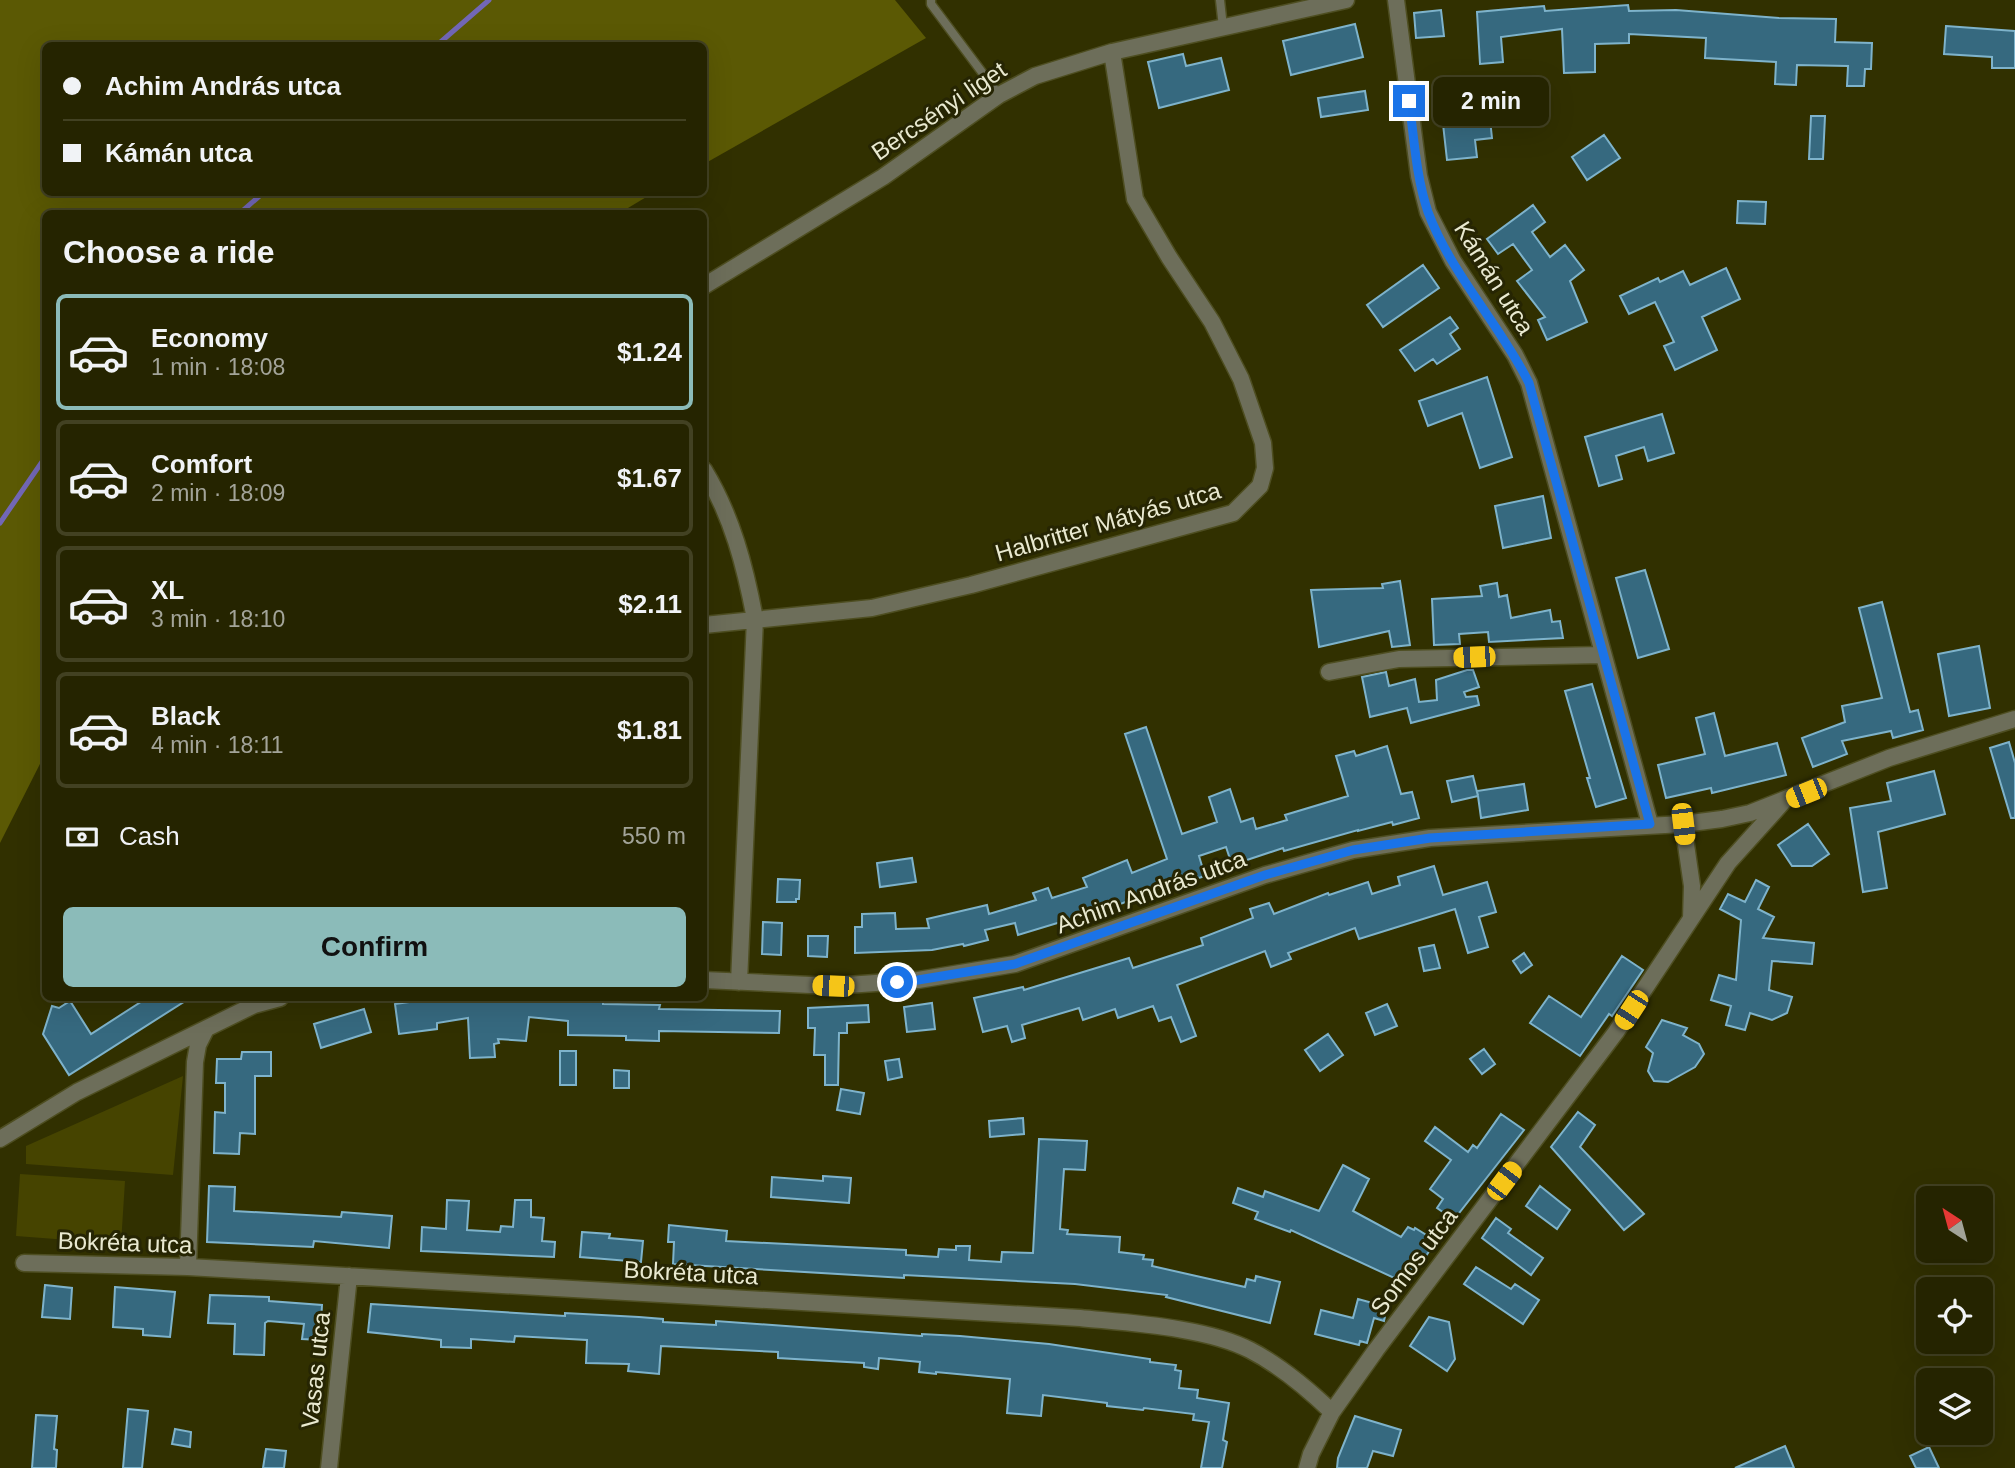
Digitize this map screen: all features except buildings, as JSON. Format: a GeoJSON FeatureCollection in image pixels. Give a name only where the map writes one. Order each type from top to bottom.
{"type":"FeatureCollection","features":[{"type":"Feature","properties":{"kind":"street","name":"Bercsényi liget"},"geometry":{"type":"LineString","coordinates":[[707,284],[883,177],[999,95],[1035,76],[1112,52],[1346,0]]}},
{"type":"Feature","properties":{"kind":"street","name":"Kámán utca"},"geometry":{"type":"LineString","coordinates":[[1396,0],[1419,176],[1428,212],[1453,261],[1515,355],[1529,383],[1650,824]]}},
{"type":"Feature","properties":{"kind":"street","name":"Halbritter Mátyás utca"},"geometry":{"type":"LineString","coordinates":[[707,625],[872,608],[971,585],[1233,513],[1260,486],[1265,468],[1263,443],[1241,379],[1212,322],[1135,199],[1112,52]]}},
{"type":"Feature","properties":{"kind":"street"},"geometry":{"type":"LineString","coordinates":[[707,475],[720,497],[745,566],[755,619],[739,982]]}},
{"type":"Feature","properties":{"kind":"street"},"geometry":{"type":"LineString","coordinates":[[1329,672],[1399,659],[1602,655]]}},
{"type":"Feature","properties":{"kind":"street","name":"Achim András utca"},"geometry":{"type":"LineString","coordinates":[[707,979],[833,986],[918,980],[1015,964],[1265,875],[1353,850],[1430,838],[1683,824],[1731,817],[1783,802],[1889,758],[2015,719]]}},
{"type":"Feature","properties":{"kind":"street","name":"Somos utca"},"geometry":{"type":"LineString","coordinates":[[1307,1468],[1332,1412],[1616,1032],[1728,863],[1783,802]]}},
{"type":"Feature","properties":{"kind":"street"},"geometry":{"type":"LineString","coordinates":[[1683,824],[1692,886],[1690,919]]}},
{"type":"Feature","properties":{"kind":"street"},"geometry":{"type":"LineString","coordinates":[[0,1139],[77,1092],[254,1005],[269,1001]]}},
{"type":"Feature","properties":{"kind":"street"},"geometry":{"type":"LineString","coordinates":[[188,1267],[195,1062],[198,1045],[206,1029]]}},
{"type":"Feature","properties":{"kind":"street","name":"Bokréta utca"},"geometry":{"type":"LineString","coordinates":[[23,1263],[188,1267],[1067,1317],[1154,1326],[1220,1339],[1249,1349],[1303,1384],[1332,1412]]}},
{"type":"Feature","properties":{"kind":"street","name":"Vasas utca"},"geometry":{"type":"LineString","coordinates":[[329,1468],[349,1276]]}},
{"type":"Feature","properties":{"kind":"lane"},"geometry":{"type":"LineString","coordinates":[[931,0],[931,4],[999,95]]}},
{"type":"Feature","properties":{"kind":"lane"},"geometry":{"type":"LineString","coordinates":[[1220,0],[1223,27]]}},
{"type":"Feature","properties":{"kind":"shaded area"},"geometry":{"type":"Polygon","coordinates":[[[0,0],[895,0],[926,38],[707,162],[707,42],[42,42],[42,196],[648,196],[625,210],[42,210],[42,760],[0,843],[0,0]]]}},
{"type":"Feature","properties":{"kind":"shaded area"},"geometry":{"type":"Polygon","coordinates":[[[183,1076],[173,1175],[26,1164],[26,1146],[183,1076]]]}},
{"type":"Feature","properties":{"kind":"shaded area"},"geometry":{"type":"Polygon","coordinates":[[[20,1174],[125,1181],[121,1244],[16,1236],[20,1174]]]}},
{"type":"Feature","properties":{"kind":"waterway"},"geometry":{"type":"LineString","coordinates":[[441,42],[489,0]]}},
{"type":"Feature","properties":{"kind":"waterway"},"geometry":{"type":"LineString","coordinates":[[244,210],[259,196]]}},
{"type":"Feature","properties":{"kind":"waterway"},"geometry":{"type":"LineString","coordinates":[[0,523],[42,462]]}},
{"type":"Feature","properties":{"kind":"route"},"geometry":{"type":"LineString","coordinates":[[897,982],[1015,964],[1265,875],[1353,850],[1430,838],[1650,824],[1529,383],[1515,355],[1453,261],[1428,212],[1419,176],[1409,101]]}}]}
